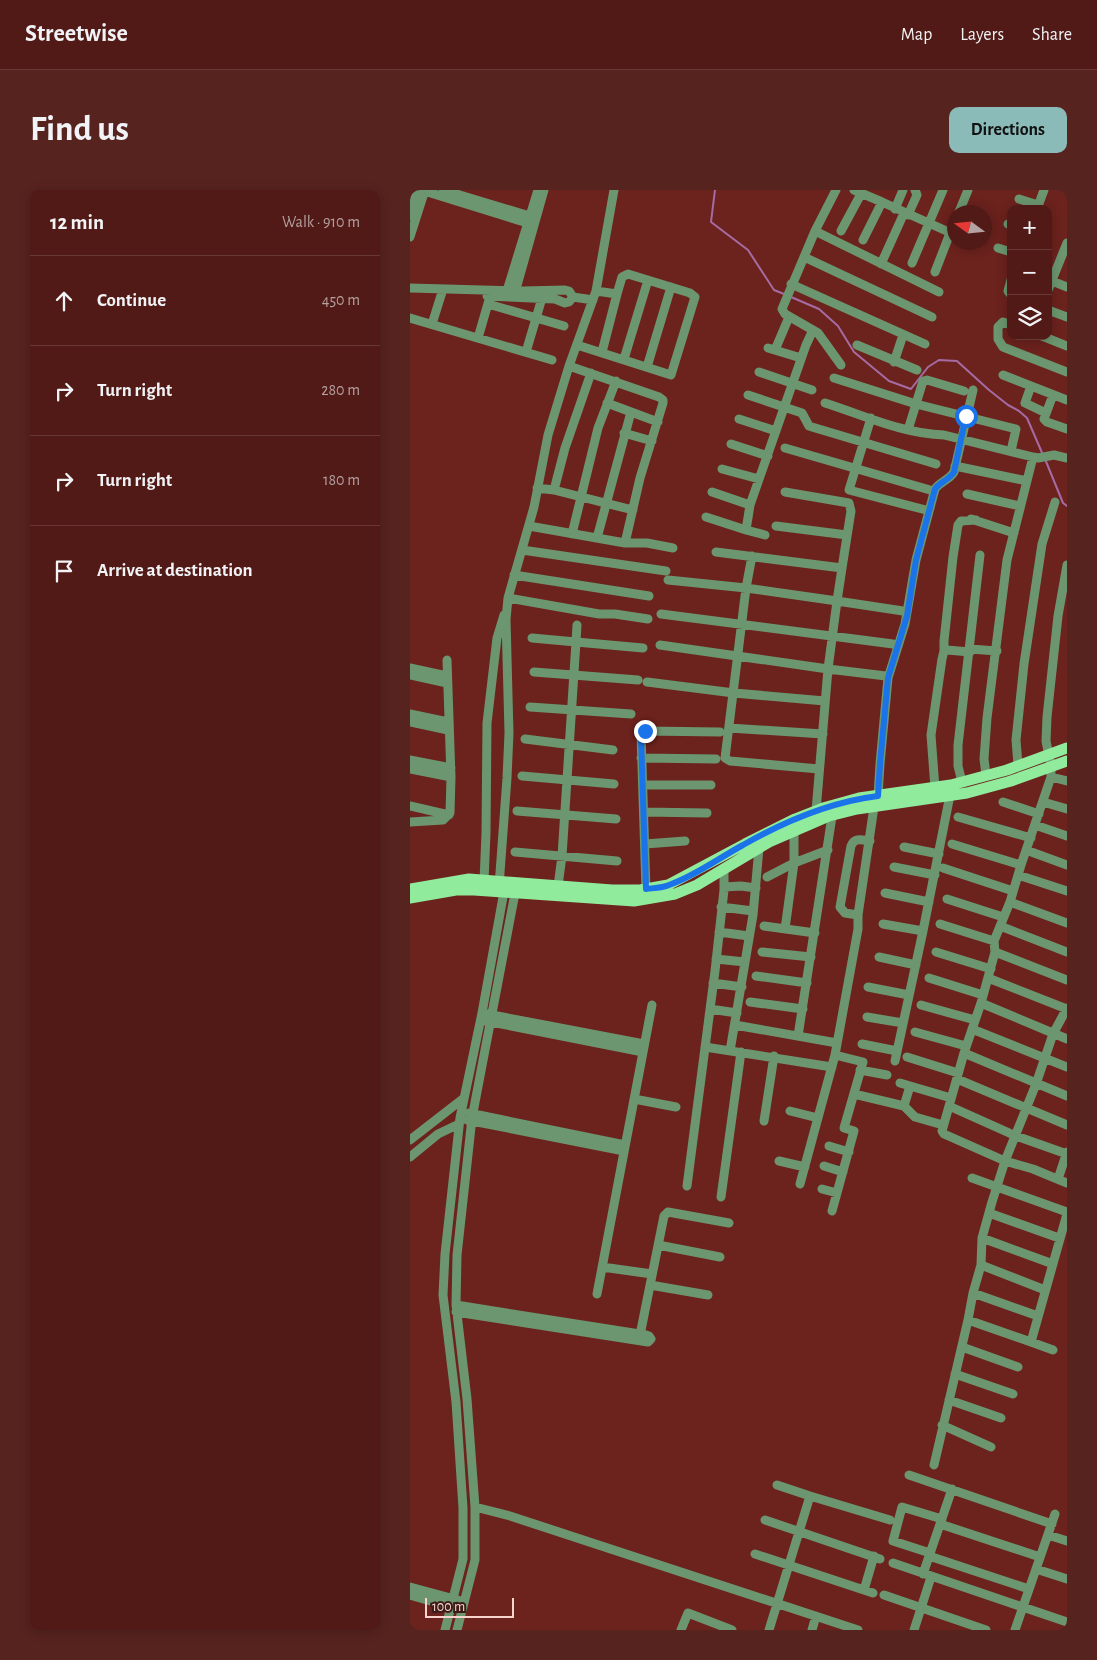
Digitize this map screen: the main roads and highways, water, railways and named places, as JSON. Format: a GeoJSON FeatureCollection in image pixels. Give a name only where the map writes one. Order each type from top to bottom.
{"type":"FeatureCollection","features":[{"type":"Feature","properties":{"kind":"main road"},"geometry":{"type":"LineString","coordinates":[[410,889],[458,881],[484,880],[507,887],[634,901],[653,899],[675,894],[697,885],[759,848],[858,798],[876,801],[955,788],[986,775],[1018,766],[1050,766],[1067,748]]}},
{"type":"Feature","properties":{"kind":"main road"},"geometry":{"type":"LineString","coordinates":[[876,801],[935,788],[992,786],[1067,761]]}},
{"type":"Feature","properties":{"kind":"main road"},"geometry":{"type":"LineString","coordinates":[[410,898],[456,890],[507,887],[558,886],[612,890],[668,886],[795,819],[816,811],[833,810]]}},
{"type":"Feature","properties":{"kind":"waterway"},"geometry":{"type":"LineString","coordinates":[[715,190],[711,222],[748,250],[774,290],[784,294]]}},
{"type":"Feature","properties":{"kind":"waterway"},"geometry":{"type":"LineString","coordinates":[[791,297],[819,309],[838,326],[854,352],[889,381],[911,389],[928,367],[939,360],[957,361],[989,390],[1027,418],[1043,455]]}},
{"type":"Feature","properties":{"kind":"waterway"},"geometry":{"type":"LineString","coordinates":[[1045,459],[1063,503],[1067,506]]}}]}
